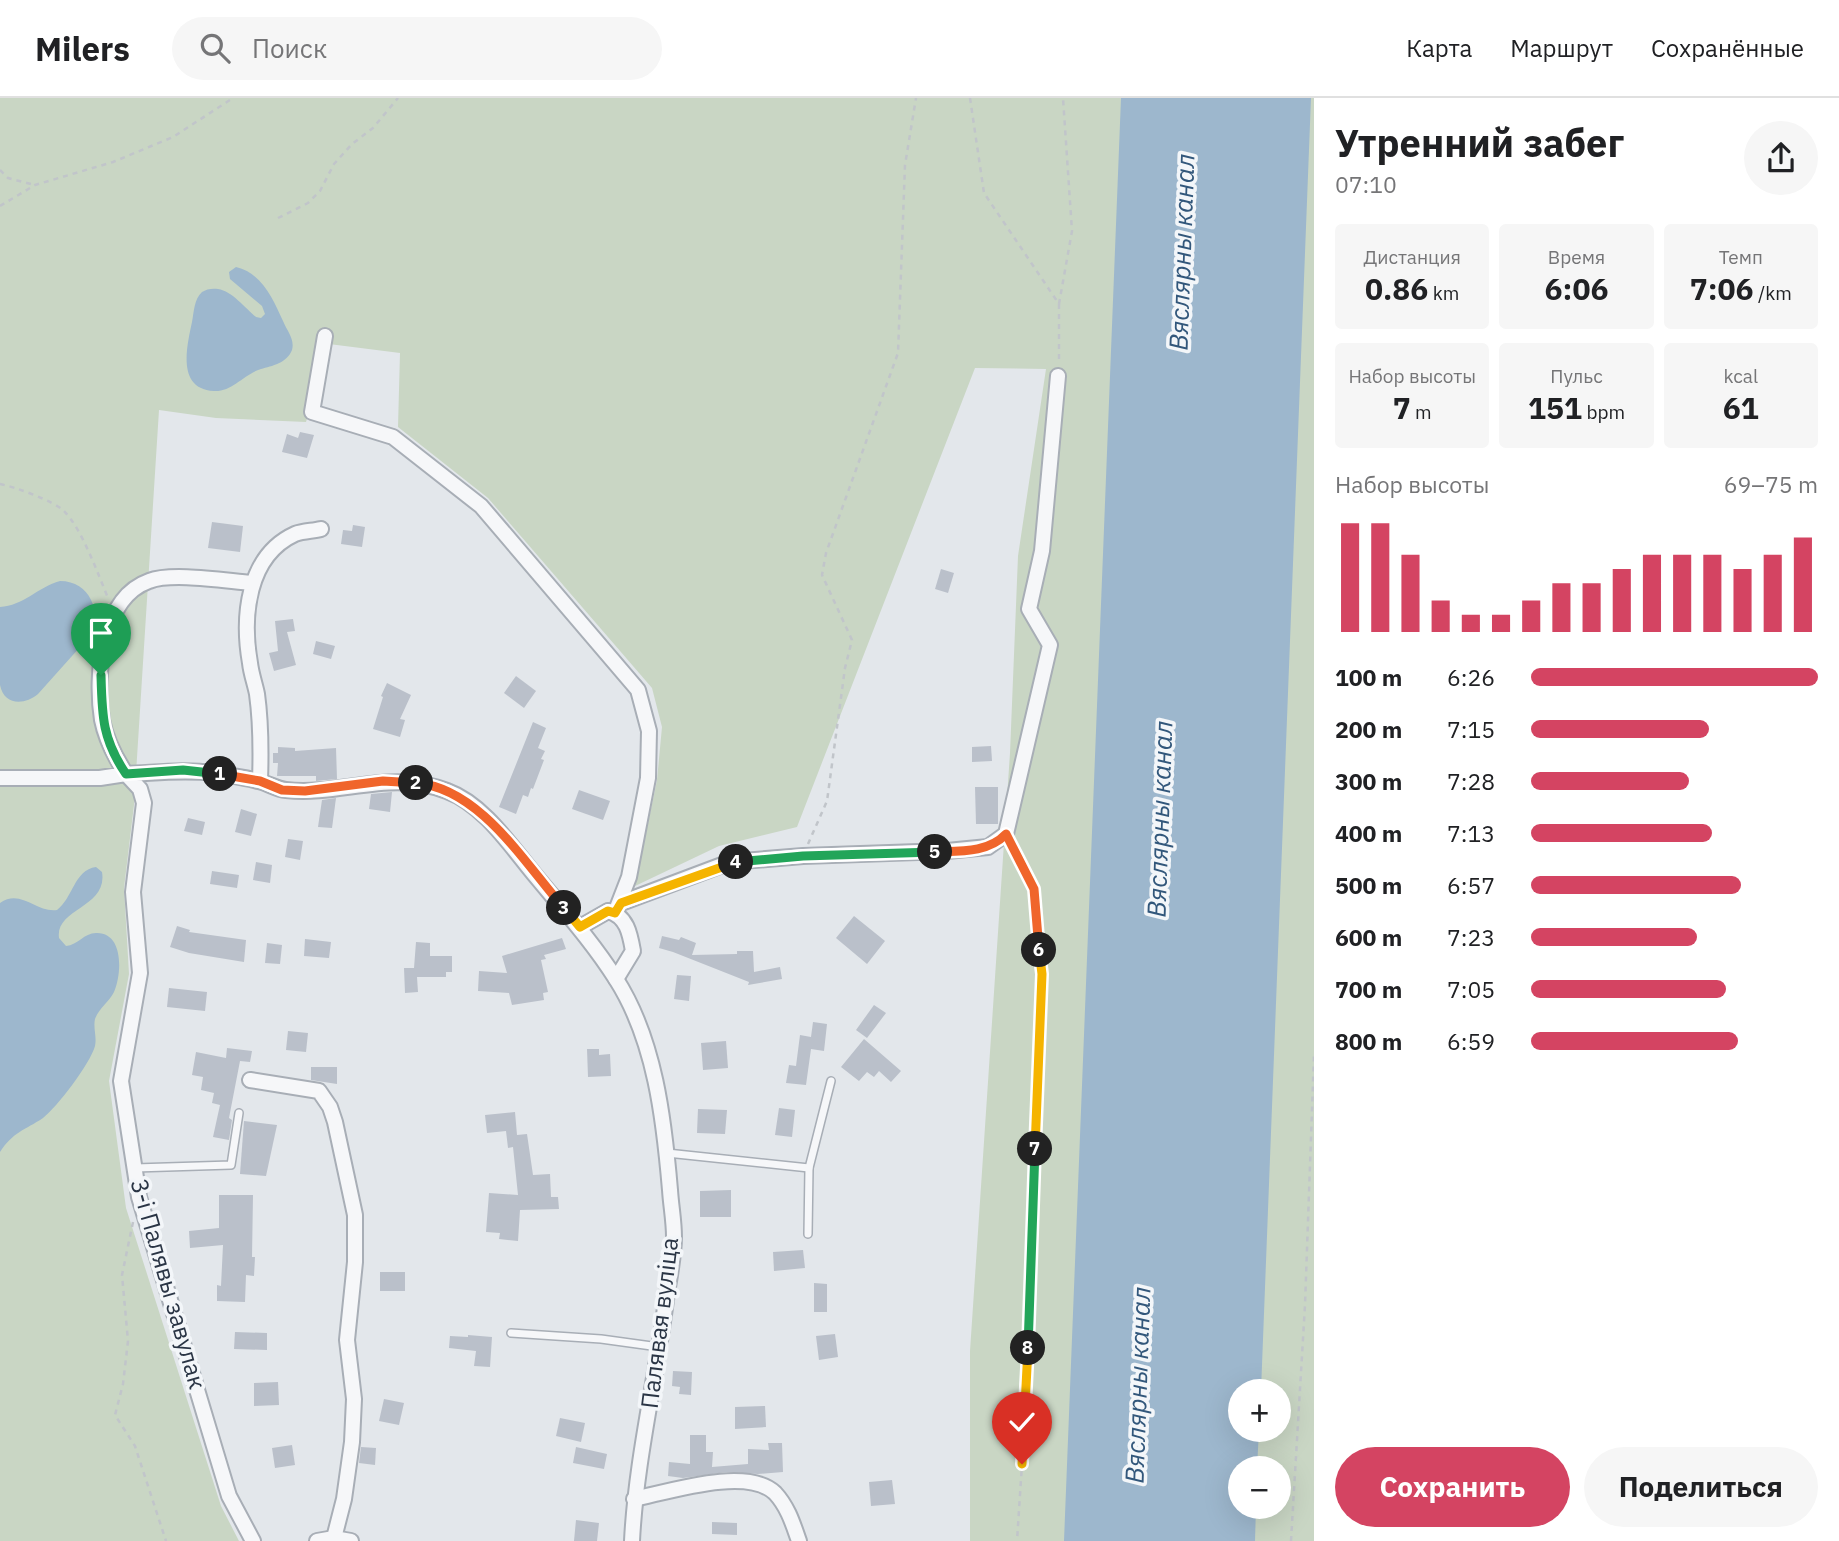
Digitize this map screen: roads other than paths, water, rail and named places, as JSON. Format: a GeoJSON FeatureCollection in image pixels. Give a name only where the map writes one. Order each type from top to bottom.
{"type":"FeatureCollection","features":[{"type":"Feature","properties":{"kind":"street"},"geometry":{"type":"LineString","coordinates":[[325,336],[312,412],[393,437],[481,506],[638,690],[649,731],[648,778],[629,877],[618,908],[633,951],[616,979]]}},
{"type":"Feature","properties":{"kind":"street"},"geometry":{"type":"LineString","coordinates":[[580,927],[608,911],[730,862],[988,847],[1006,834],[1050,645],[1029,609],[1042,551],[1058,376]]}},
{"type":"Feature","properties":{"kind":"street"},"geometry":{"type":"LineString","coordinates":[[0,778],[100,778],[183,770],[260,781],[258,706],[249,662],[247,626],[252,583],[267,556],[280,543],[297,533],[321,529]]}},
{"type":"Feature","properties":{"kind":"street","name":"3-і Палявы завулак"},"geometry":{"type":"LineString","coordinates":[[252,583],[176,578],[152,580],[134,588],[115,613],[103,645],[101,675],[102,720],[113,754],[139,789],[144,803],[134,892],[140,973],[121,1081],[139,1197],[229,1496],[253,1541]]}},
{"type":"Feature","properties":{"kind":"street","name":"Палявая вуліца"},"geometry":{"type":"LineString","coordinates":[[260,781],[282,790],[305,791],[383,781],[425,784],[450,791],[478,810],[580,927],[616,979],[639,1029],[656,1084],[667,1153],[674,1238],[660,1347],[634,1499],[632,1541]]}},
{"type":"Feature","properties":{"kind":"street"},"geometry":{"type":"LineString","coordinates":[[250,1080],[319,1091],[330,1107],[351,1188],[355,1215],[355,1262],[347,1340],[354,1399],[353,1431],[344,1499],[334,1538]]}},
{"type":"Feature","properties":{"kind":"street"},"geometry":{"type":"LineString","coordinates":[[634,1499],[730,1480],[750,1482],[773,1491],[788,1511],[799,1541]]}},
{"type":"Feature","properties":{"kind":"street"},"geometry":{"type":"LineString","coordinates":[[317,1541],[334,1538],[351,1541]]}},
{"type":"Feature","properties":{"kind":"lane"},"geometry":{"type":"LineString","coordinates":[[808,1234],[809,1168],[831,1081]]}},
{"type":"Feature","properties":{"kind":"lane"},"geometry":{"type":"LineString","coordinates":[[135,1168],[231,1165],[239,1113]]}},
{"type":"Feature","properties":{"kind":"lane"},"geometry":{"type":"LineString","coordinates":[[667,1153],[809,1168]]}},
{"type":"Feature","properties":{"kind":"lane"},"geometry":{"type":"LineString","coordinates":[[511,1333],[601,1339],[660,1347]]}},
{"type":"Feature","properties":{"kind":"water","name":"Вяслярны канал"},"geometry":{"type":"Polygon","coordinates":[[[1121,98],[1311,98],[1261,1379],[1228,1379],[1228,1442],[1258,1442],[1258,1456],[1228,1456],[1228,1519],[1256,1519],[1255,1541],[1064,1541],[1121,98]]]}},
{"type":"Feature","properties":{"kind":"water"},"geometry":{"type":"Polygon","coordinates":[[[236,267],[253,275],[266,288],[290,335],[292,350],[283,361],[255,371],[227,389],[214,391],[194,383],[187,365],[188,343],[197,298],[210,289],[223,290],[256,317],[261,318],[265,314],[262,306],[230,279],[229,272],[236,267]]]}},
{"type":"Feature","properties":{"kind":"water"},"geometry":{"type":"Polygon","coordinates":[[[60,581],[79,586],[91,600],[95,618],[89,637],[33,698],[21,702],[10,700],[2,692],[0,685],[0,607],[23,600],[60,581]]]}},
{"type":"Feature","properties":{"kind":"water"},"geometry":{"type":"Polygon","coordinates":[[[96,867],[102,872],[102,884],[90,901],[65,920],[60,928],[59,938],[66,946],[96,933],[112,939],[118,955],[117,984],[112,996],[95,1019],[95,1046],[80,1074],[43,1118],[15,1136],[0,1152],[0,903],[15,898],[49,910],[57,910],[83,873],[96,867]]]}}]}
